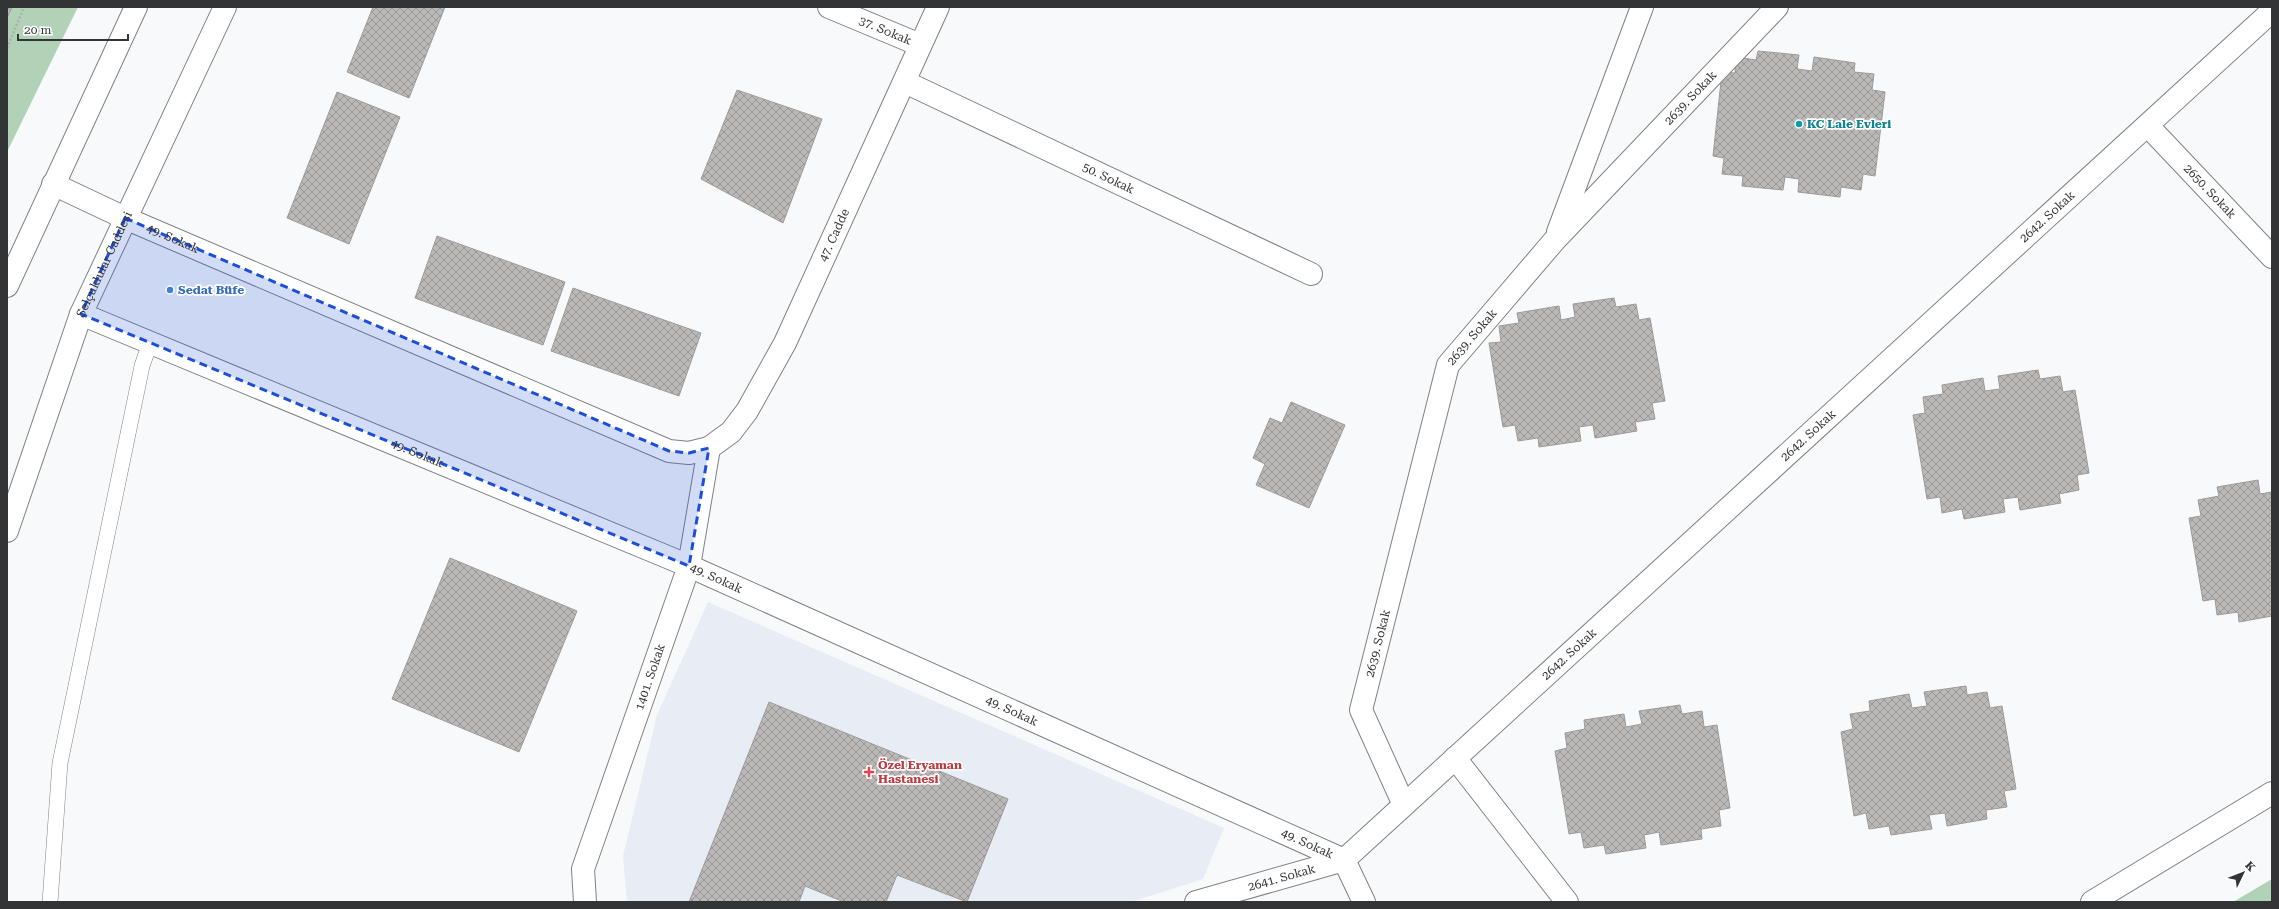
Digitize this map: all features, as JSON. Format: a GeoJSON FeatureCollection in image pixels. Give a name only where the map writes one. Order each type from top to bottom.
{"type":"FeatureCollection","features":[{"type":"Feature","properties":{"kind":"street"},"geometry":{"type":"LineString","coordinates":[[7,286],[136,7]]}},
{"type":"Feature","properties":{"kind":"street","name":"Selçuklular Caddesi"},"geometry":{"type":"LineString","coordinates":[[7,531],[81,314],[225,7]]}},
{"type":"Feature","properties":{"kind":"street","name":"37. Sokak"},"geometry":{"type":"LineString","coordinates":[[829,7],[920,45]]}},
{"type":"Feature","properties":{"kind":"street","name":"47. Cadde"},"geometry":{"type":"LineString","coordinates":[[709,448],[731,432],[747,411],[785,343],[906,82],[920,45],[938,7]]}},
{"type":"Feature","properties":{"kind":"street"},"geometry":{"type":"LineString","coordinates":[[1554,241],[1642,7]]}},
{"type":"Feature","properties":{"kind":"street","name":"2639. Sokak"},"geometry":{"type":"LineString","coordinates":[[1404,805],[1361,710],[1448,365],[1554,241],[1777,7]]}},
{"type":"Feature","properties":{"kind":"street","name":"2642. Sokak"},"geometry":{"type":"LineString","coordinates":[[1344,860],[2272,11]]}},
{"type":"Feature","properties":{"kind":"street","name":"50. Sokak"},"geometry":{"type":"LineString","coordinates":[[906,82],[1311,274]]}},
{"type":"Feature","properties":{"kind":"street","name":"2650. Sokak"},"geometry":{"type":"LineString","coordinates":[[2148,126],[2272,257]]}},
{"type":"Feature","properties":{"kind":"street","name":"49. Sokak"},"geometry":{"type":"LineString","coordinates":[[53,184],[125,218],[669,451],[689,454],[709,448]]}},
{"type":"Feature","properties":{"kind":"street","name":"49. Sokak"},"geometry":{"type":"LineString","coordinates":[[81,314],[689,566],[1344,860]]}},
{"type":"Feature","properties":{"kind":"street","name":"1401. Sokak"},"geometry":{"type":"LineString","coordinates":[[585,902],[583,870],[689,566],[709,448]]}},
{"type":"Feature","properties":{"kind":"street"},"geometry":{"type":"LineString","coordinates":[[1455,758],[1567,902]]}},
{"type":"Feature","properties":{"kind":"street"},"geometry":{"type":"LineString","coordinates":[[2092,902],[2272,793]]}},
{"type":"Feature","properties":{"kind":"street"},"geometry":{"type":"LineString","coordinates":[[1344,860],[1364,902]]}},
{"type":"Feature","properties":{"kind":"street","name":"2641. Sokak"},"geometry":{"type":"LineString","coordinates":[[1196,902],[1344,860]]}},
{"type":"Feature","properties":{"kind":"lane"},"geometry":{"type":"LineString","coordinates":[[50,902],[60,763],[142,366],[150,343]]}},
{"type":"Feature","properties":{"kind":"path"},"geometry":{"type":"LineString","coordinates":[[7,48],[24,7]]}},
{"type":"Feature","properties":{"kind":"highlighted area"},"geometry":{"type":"Polygon","coordinates":[[[125,218],[669,451],[689,453],[709,448],[689,566],[150,343],[81,314],[125,218]]]}},
{"type":"Feature","properties":{"kind":"shaded area","name":"Özel Eryaman Hastanesi"},"geometry":{"type":"Polygon","coordinates":[[[708,602],[1224,828],[1203,879],[1131,902],[627,902],[623,856],[657,715],[708,602]]]}},
{"type":"Feature","properties":{"kind":"green space"},"geometry":{"type":"Polygon","coordinates":[[[7,7],[78,7],[7,152],[7,7]]]}},
{"type":"Feature","properties":{"kind":"green space"},"geometry":{"type":"Polygon","coordinates":[[[2272,879],[2272,902],[2233,902],[2272,879]]]}},
{"type":"Feature","properties":{"kind":"building"},"geometry":{"type":"Polygon","coordinates":[[[7,7],[12,7],[7,18],[7,7]]]}},
{"type":"Feature","properties":{"kind":"building"},"geometry":{"type":"Polygon","coordinates":[[[373,7],[445,7],[409,98],[347,72],[373,7]]]}},
{"type":"Feature","properties":{"kind":"building","name":"KC Lale Evleri"},"geometry":{"type":"Polygon","coordinates":[[[1758,51],[1799,55],[1797,69],[1812,71],[1814,57],[1855,63],[1854,72],[1874,74],[1872,90],[1885,92],[1875,176],[1863,174],[1861,190],[1841,187],[1840,197],[1798,192],[1799,179],[1785,177],[1783,190],[1742,186],[1743,176],[1722,174],[1724,158],[1713,156],[1722,72],[1735,73],[1736,57],[1756,60],[1758,51]]]}},
{"type":"Feature","properties":{"kind":"building"},"geometry":{"type":"Polygon","coordinates":[[[737,90],[822,119],[783,223],[701,179],[737,90]]]}},
{"type":"Feature","properties":{"kind":"building"},"geometry":{"type":"Polygon","coordinates":[[[337,92],[400,117],[349,244],[287,218],[337,92]]]}},
{"type":"Feature","properties":{"kind":"building"},"geometry":{"type":"Polygon","coordinates":[[[437,236],[565,282],[543,345],[415,298],[437,236]]]}},
{"type":"Feature","properties":{"kind":"building"},"geometry":{"type":"Polygon","coordinates":[[[573,288],[701,333],[679,396],[551,351],[573,288]]]}},
{"type":"Feature","properties":{"kind":"building"},"geometry":{"type":"Polygon","coordinates":[[[1614,298],[1616,307],[1636,304],[1639,320],[1650,318],[1665,401],[1652,403],[1655,419],[1635,422],[1637,431],[1595,438],[1593,425],[1579,427],[1581,441],[1539,447],[1538,438],[1518,441],[1515,425],[1503,427],[1489,343],[1501,342],[1499,326],[1519,323],[1517,313],[1559,306],[1561,320],[1575,317],[1573,304],[1614,298]]]}},
{"type":"Feature","properties":{"kind":"building"},"geometry":{"type":"Polygon","coordinates":[[[2038,370],[2040,379],[2060,376],[2063,392],[2075,390],[2089,473],[2077,475],[2079,490],[2059,494],[2061,503],[2020,510],[2018,497],[2003,499],[2005,512],[1964,519],[1962,509],[1942,513],[1940,497],[1927,499],[1913,415],[1925,413],[1923,397],[1943,394],[1942,385],[1983,378],[1985,391],[2000,389],[1998,376],[2038,370]]]}},
{"type":"Feature","properties":{"kind":"building"},"geometry":{"type":"Polygon","coordinates":[[[1291,402],[1345,425],[1309,508],[1256,485],[1265,464],[1253,458],[1270,418],[1282,423],[1291,402]]]}},
{"type":"Feature","properties":{"kind":"building"},"geometry":{"type":"Polygon","coordinates":[[[2258,480],[2260,494],[2272,492],[2272,616],[2239,622],[2238,612],[2217,615],[2215,599],[2203,601],[2189,518],[2201,516],[2198,500],[2219,496],[2217,487],[2258,480]]]}},
{"type":"Feature","properties":{"kind":"building"},"geometry":{"type":"Polygon","coordinates":[[[450,558],[577,611],[519,752],[392,699],[450,558]]]}},
{"type":"Feature","properties":{"kind":"building"},"geometry":{"type":"Polygon","coordinates":[[[1966,686],[1967,695],[1987,692],[1990,708],[2002,706],[2016,789],[2004,791],[2007,807],[1986,810],[1987,819],[1947,826],[1945,813],[1929,815],[1932,829],[1891,835],[1889,826],[1869,829],[1866,813],[1854,816],[1841,732],[1853,729],[1850,714],[1870,711],[1869,701],[1909,694],[1912,708],[1927,706],[1924,692],[1966,686]]]}},
{"type":"Feature","properties":{"kind":"building"},"geometry":{"type":"Polygon","coordinates":[[[769,702],[1008,799],[967,902],[897,875],[886,902],[844,902],[805,886],[799,902],[689,902],[769,702]]]}},
{"type":"Feature","properties":{"kind":"building"},"geometry":{"type":"Polygon","coordinates":[[[1680,705],[1682,714],[1702,711],[1704,727],[1717,725],[1730,808],[1719,810],[1721,826],[1701,829],[1702,839],[1661,845],[1659,832],[1644,835],[1646,848],[1606,854],[1604,845],[1584,848],[1581,832],[1569,834],[1555,751],[1567,748],[1565,733],[1585,729],[1584,720],[1624,714],[1626,727],[1642,724],[1639,711],[1680,705]]]}},
{"type":"Feature","properties":{"kind":"place","name":"KC Lale Evleri"},"geometry":{"type":"Point","coordinates":[1799,124]}},
{"type":"Feature","properties":{"kind":"place","name":"Sedat Büfe"},"geometry":{"type":"Point","coordinates":[170,290]}},
{"type":"Feature","properties":{"kind":"place","name":"Özel Eryaman Hastanesi"},"geometry":{"type":"Point","coordinates":[869,772]}}]}
